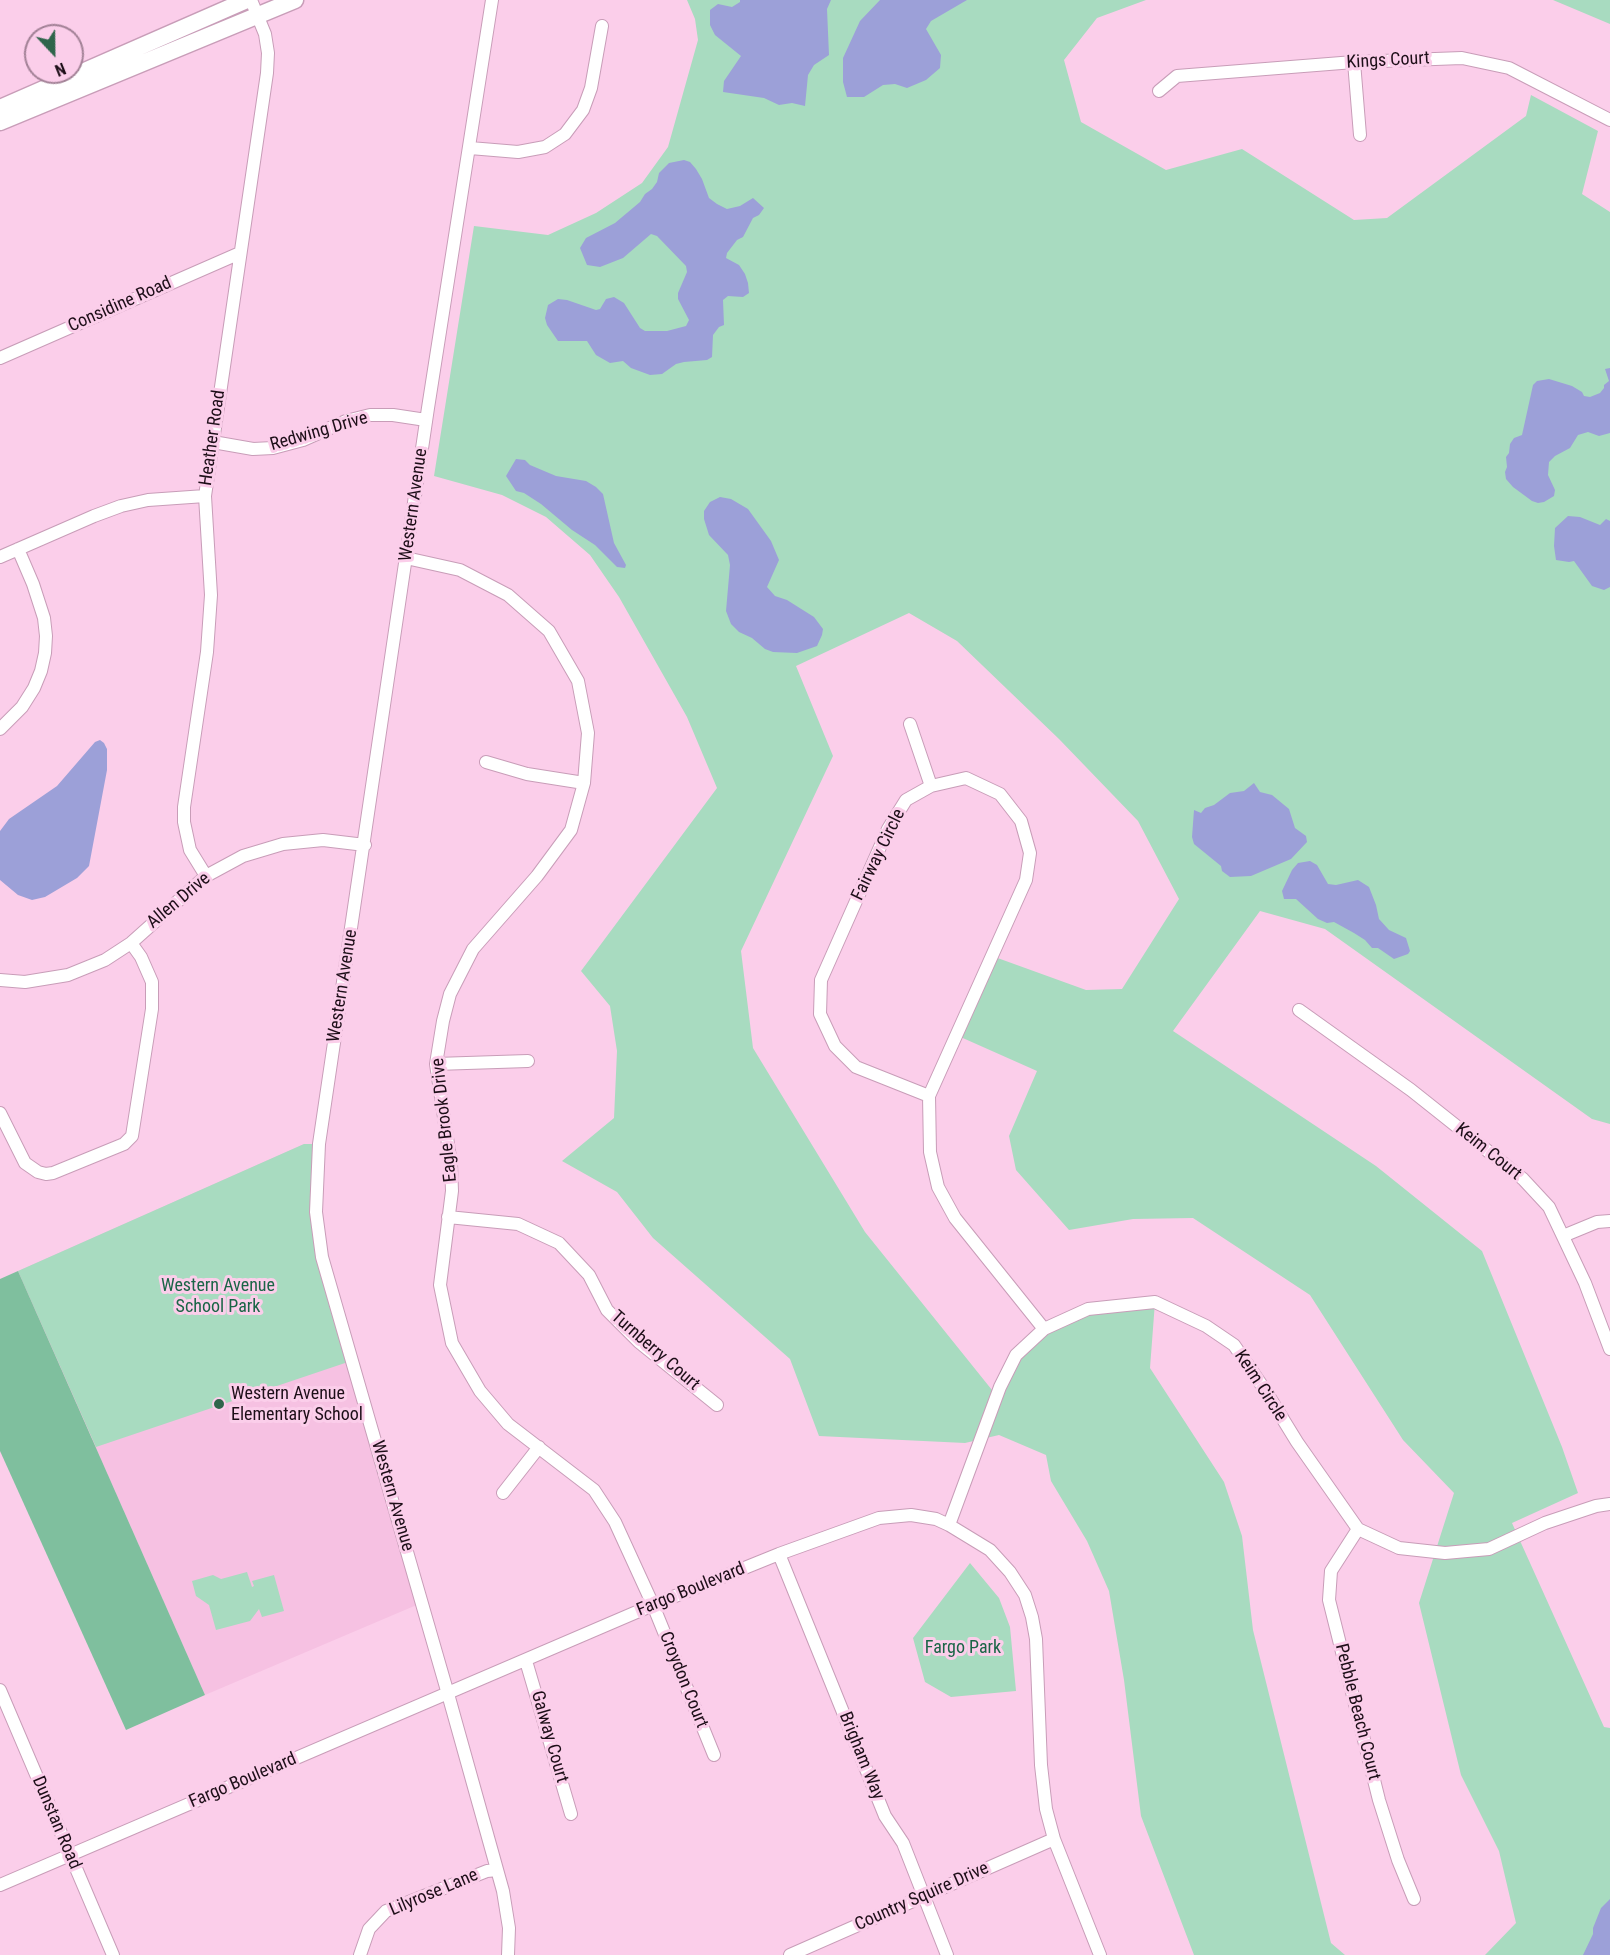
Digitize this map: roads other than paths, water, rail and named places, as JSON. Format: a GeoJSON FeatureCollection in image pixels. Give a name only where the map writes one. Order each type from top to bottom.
{"type":"FeatureCollection","features":[{"type":"Feature","properties":{"kind":"main road"},"geometry":{"type":"LineString","coordinates":[[0,108],[249,0]]}},
{"type":"Feature","properties":{"kind":"main road"},"geometry":{"type":"LineString","coordinates":[[0,122],[295,0]]}},
{"type":"Feature","properties":{"kind":"street","name":"Heather Road"},"geometry":{"type":"LineString","coordinates":[[206,876],[190,850],[184,815],[207,652],[212,595],[205,496],[267,73],[268,53],[265,34],[249,0]]}},
{"type":"Feature","properties":{"kind":"street","name":"Western Avenue"},"geometry":{"type":"LineString","coordinates":[[492,0],[426,420],[319,1144],[316,1212],[322,1257],[503,1891],[509,1929],[508,1955]]}},
{"type":"Feature","properties":{"kind":"street"},"geometry":{"type":"LineString","coordinates":[[470,148],[518,152],[545,147],[565,134],[583,110],[591,88],[602,26]]}},
{"type":"Feature","properties":{"kind":"street","name":"Kings Court"},"geometry":{"type":"LineString","coordinates":[[1159,91],[1177,75],[1354,62],[1462,58],[1509,68],[1610,120]]}},
{"type":"Feature","properties":{"kind":"street"},"geometry":{"type":"LineString","coordinates":[[1354,62],[1360,135]]}},
{"type":"Feature","properties":{"kind":"street","name":"Considine Road"},"geometry":{"type":"LineString","coordinates":[[0,358],[240,253]]}},
{"type":"Feature","properties":{"kind":"street","name":"Redwing Drive"},"geometry":{"type":"LineString","coordinates":[[213,442],[253,449],[273,448],[303,440],[346,421],[370,416],[393,415],[426,420]]}},
{"type":"Feature","properties":{"kind":"street"},"geometry":{"type":"LineString","coordinates":[[0,557],[121,506],[148,500],[205,496]]}},
{"type":"Feature","properties":{"kind":"street"},"geometry":{"type":"LineString","coordinates":[[0,729],[22,707],[34,688],[45,653],[44,618],[18,549]]}},
{"type":"Feature","properties":{"kind":"street","name":"Eagle Brook Drive"},"geometry":{"type":"LineString","coordinates":[[406,558],[460,570],[508,595],[549,631],[578,681],[588,733],[584,783],[571,830],[537,876],[479,941],[462,968],[450,994],[443,1021],[436,1064],[451,1164],[452,1191],[440,1285],[452,1343],[480,1391],[508,1424],[594,1490],[615,1522],[653,1605]]}},
{"type":"Feature","properties":{"kind":"street"},"geometry":{"type":"LineString","coordinates":[[910,724],[932,786]]}},
{"type":"Feature","properties":{"kind":"street"},"geometry":{"type":"LineString","coordinates":[[486,762],[527,774],[584,783]]}},
{"type":"Feature","properties":{"kind":"street","name":"Fairway Circle"},"geometry":{"type":"LineString","coordinates":[[929,1096],[856,1067],[835,1046],[820,1014],[821,980],[888,829],[906,800],[932,786],[966,778],[1000,794],[1021,821],[1030,853],[1026,880],[929,1096],[930,1152],[938,1187],[955,1218],[1044,1329]]}},
{"type":"Feature","properties":{"kind":"street","name":"Allen Drive"},"geometry":{"type":"LineString","coordinates":[[0,980],[25,982],[68,975],[105,960],[131,943],[206,876],[243,856],[283,844],[323,840],[364,844]]}},
{"type":"Feature","properties":{"kind":"street"},"geometry":{"type":"LineString","coordinates":[[0,1113],[25,1162],[38,1172],[46,1174],[124,1144],[132,1136],[152,1009],[152,982],[141,957],[131,943]]}},
{"type":"Feature","properties":{"kind":"street","name":"Keim Court"},"geometry":{"type":"LineString","coordinates":[[1299,1010],[1411,1090],[1523,1179],[1550,1208],[1585,1283],[1610,1349]]}},
{"type":"Feature","properties":{"kind":"street"},"geometry":{"type":"LineString","coordinates":[[436,1064],[528,1060]]}},
{"type":"Feature","properties":{"kind":"street","name":"Turnberry Court"},"geometry":{"type":"LineString","coordinates":[[448,1217],[518,1224],[559,1243],[589,1275],[607,1310],[639,1342],[717,1405]]}},
{"type":"Feature","properties":{"kind":"street"},"geometry":{"type":"LineString","coordinates":[[1563,1236],[1597,1222],[1610,1221]]}},
{"type":"Feature","properties":{"kind":"street","name":"Keim Circle"},"geometry":{"type":"LineString","coordinates":[[949,1525],[1000,1387],[1017,1355],[1044,1329],[1088,1309],[1155,1302],[1206,1326],[1234,1345],[1297,1442],[1358,1529]]}},
{"type":"Feature","properties":{"kind":"street"},"geometry":{"type":"LineString","coordinates":[[503,1493],[539,1447]]}},
{"type":"Feature","properties":{"kind":"street"},"geometry":{"type":"LineString","coordinates":[[1358,1529],[1399,1548],[1445,1553],[1489,1549],[1545,1523],[1596,1506],[1610,1504]]}},
{"type":"Feature","properties":{"kind":"street","name":"Fargo Boulevard"},"geometry":{"type":"LineString","coordinates":[[0,1884],[653,1605],[779,1554],[879,1518],[911,1515],[936,1519],[990,1550],[1025,1595],[1036,1639],[1041,1765],[1046,1809],[1054,1839],[1100,1955]]}},
{"type":"Feature","properties":{"kind":"street","name":"Pebble Beach Court"},"geometry":{"type":"LineString","coordinates":[[1358,1529],[1331,1571],[1329,1600],[1379,1800],[1398,1860],[1414,1899]]}},
{"type":"Feature","properties":{"kind":"street","name":"Brigham Way"},"geometry":{"type":"LineString","coordinates":[[779,1554],[885,1816],[903,1843],[947,1955]]}},
{"type":"Feature","properties":{"kind":"street","name":"Croydon Court"},"geometry":{"type":"LineString","coordinates":[[653,1605],[714,1755]]}},
{"type":"Feature","properties":{"kind":"street","name":"Galway Court"},"geometry":{"type":"LineString","coordinates":[[526,1661],[571,1814]]}},
{"type":"Feature","properties":{"kind":"street","name":"Dunstan Road"},"geometry":{"type":"LineString","coordinates":[[0,1690],[4,1714],[112,1955]]}},
{"type":"Feature","properties":{"kind":"street","name":"Country Squire Drive"},"geometry":{"type":"LineString","coordinates":[[794,1954],[1054,1839]]}},
{"type":"Feature","properties":{"kind":"street","name":"Lilyrose Lane"},"geometry":{"type":"LineString","coordinates":[[360,1955],[369,1929],[386,1911],[487,1870],[497,1870]]}},
{"type":"Feature","properties":{"kind":"water"},"geometry":{"type":"Polygon","coordinates":[[[740,0],[831,0],[827,9],[829,55],[814,65],[808,75],[805,106],[792,103],[779,105],[764,98],[723,92],[724,81],[741,56],[715,35],[710,25],[710,10],[718,4],[732,7],[740,0]]]}},
{"type":"Feature","properties":{"kind":"water"},"geometry":{"type":"Polygon","coordinates":[[[880,0],[967,0],[931,21],[926,29],[941,55],[940,68],[926,80],[907,88],[895,84],[883,85],[864,97],[847,97],[843,82],[843,58],[860,21],[880,0]]]}},
{"type":"Feature","properties":{"kind":"water"},"geometry":{"type":"Polygon","coordinates":[[[684,160],[690,162],[696,169],[709,198],[717,204],[727,209],[740,206],[753,198],[764,208],[759,215],[753,218],[743,237],[737,240],[727,253],[726,258],[739,265],[745,274],[749,293],[743,297],[728,296],[723,300],[724,325],[719,327],[713,335],[712,357],[707,360],[676,364],[662,374],[650,375],[631,368],[623,361],[610,363],[596,355],[587,341],[558,341],[545,318],[548,305],[558,299],[596,310],[600,309],[606,299],[614,297],[624,303],[640,328],[645,331],[667,331],[686,326],[689,320],[678,299],[678,293],[687,272],[686,266],[657,236],[651,234],[623,258],[600,267],[587,265],[580,248],[586,238],[615,223],[640,202],[657,182],[659,173],[669,163],[684,160]]]}},
{"type":"Feature","properties":{"kind":"water"},"geometry":{"type":"Polygon","coordinates":[[[1610,368],[1610,433],[1599,436],[1588,432],[1578,435],[1570,448],[1549,462],[1548,475],[1555,490],[1554,496],[1544,502],[1532,501],[1513,487],[1506,479],[1505,472],[1510,444],[1514,438],[1522,435],[1533,385],[1537,381],[1549,379],[1572,386],[1584,396],[1590,397],[1600,393],[1609,381],[1605,369],[1610,368]]]}},
{"type":"Feature","properties":{"kind":"water"},"geometry":{"type":"Polygon","coordinates":[[[516,459],[525,460],[530,465],[556,476],[586,481],[603,494],[614,543],[626,565],[625,568],[617,567],[595,545],[572,530],[541,504],[524,493],[516,491],[506,476],[516,459]]]}},
{"type":"Feature","properties":{"kind":"water"},"geometry":{"type":"Polygon","coordinates":[[[720,497],[731,499],[748,509],[771,541],[779,560],[767,587],[775,596],[787,600],[814,617],[823,629],[817,646],[797,653],[773,652],[739,632],[731,624],[726,611],[730,565],[728,555],[709,535],[704,519],[704,511],[710,502],[720,497]]]}},
{"type":"Feature","properties":{"kind":"water"},"geometry":{"type":"Polygon","coordinates":[[[1568,516],[1580,517],[1600,525],[1606,519],[1610,521],[1610,587],[1604,590],[1592,586],[1574,561],[1556,560],[1555,528],[1568,516]]]}},
{"type":"Feature","properties":{"kind":"water"},"geometry":{"type":"Polygon","coordinates":[[[100,740],[107,749],[107,770],[89,866],[77,878],[45,897],[32,900],[18,895],[0,880],[0,831],[9,819],[57,786],[95,742],[100,740]]]}},
{"type":"Feature","properties":{"kind":"water"},"geometry":{"type":"Polygon","coordinates":[[[1254,783],[1260,792],[1272,795],[1289,809],[1295,828],[1306,836],[1307,842],[1291,859],[1251,876],[1230,877],[1222,871],[1221,866],[1194,844],[1192,837],[1194,810],[1201,813],[1205,808],[1214,805],[1230,793],[1244,791],[1254,783]]]}},
{"type":"Feature","properties":{"kind":"water"},"geometry":{"type":"Polygon","coordinates":[[[1310,861],[1317,865],[1328,884],[1336,885],[1358,880],[1369,887],[1379,919],[1389,930],[1406,938],[1410,951],[1408,954],[1394,959],[1378,948],[1372,948],[1365,940],[1334,922],[1327,923],[1318,919],[1296,899],[1284,899],[1282,891],[1292,870],[1298,863],[1310,861]]]}},
{"type":"Feature","properties":{"kind":"water"},"geometry":{"type":"Polygon","coordinates":[[[1610,1899],[1610,1955],[1583,1955],[1593,1934],[1601,1908],[1610,1899]]]}},
{"type":"Feature","properties":{"kind":"place","name":"Western Avenue Elementary School"},"geometry":{"type":"Point","coordinates":[219,1404]}},
{"type":"Feature","properties":{"kind":"park label","name":"Western Avenue School Park"},"geometry":{"type":"Point","coordinates":[218,1296]}},
{"type":"Feature","properties":{"kind":"park label","name":"Fargo Park"},"geometry":{"type":"Point","coordinates":[963,1648]}}]}
